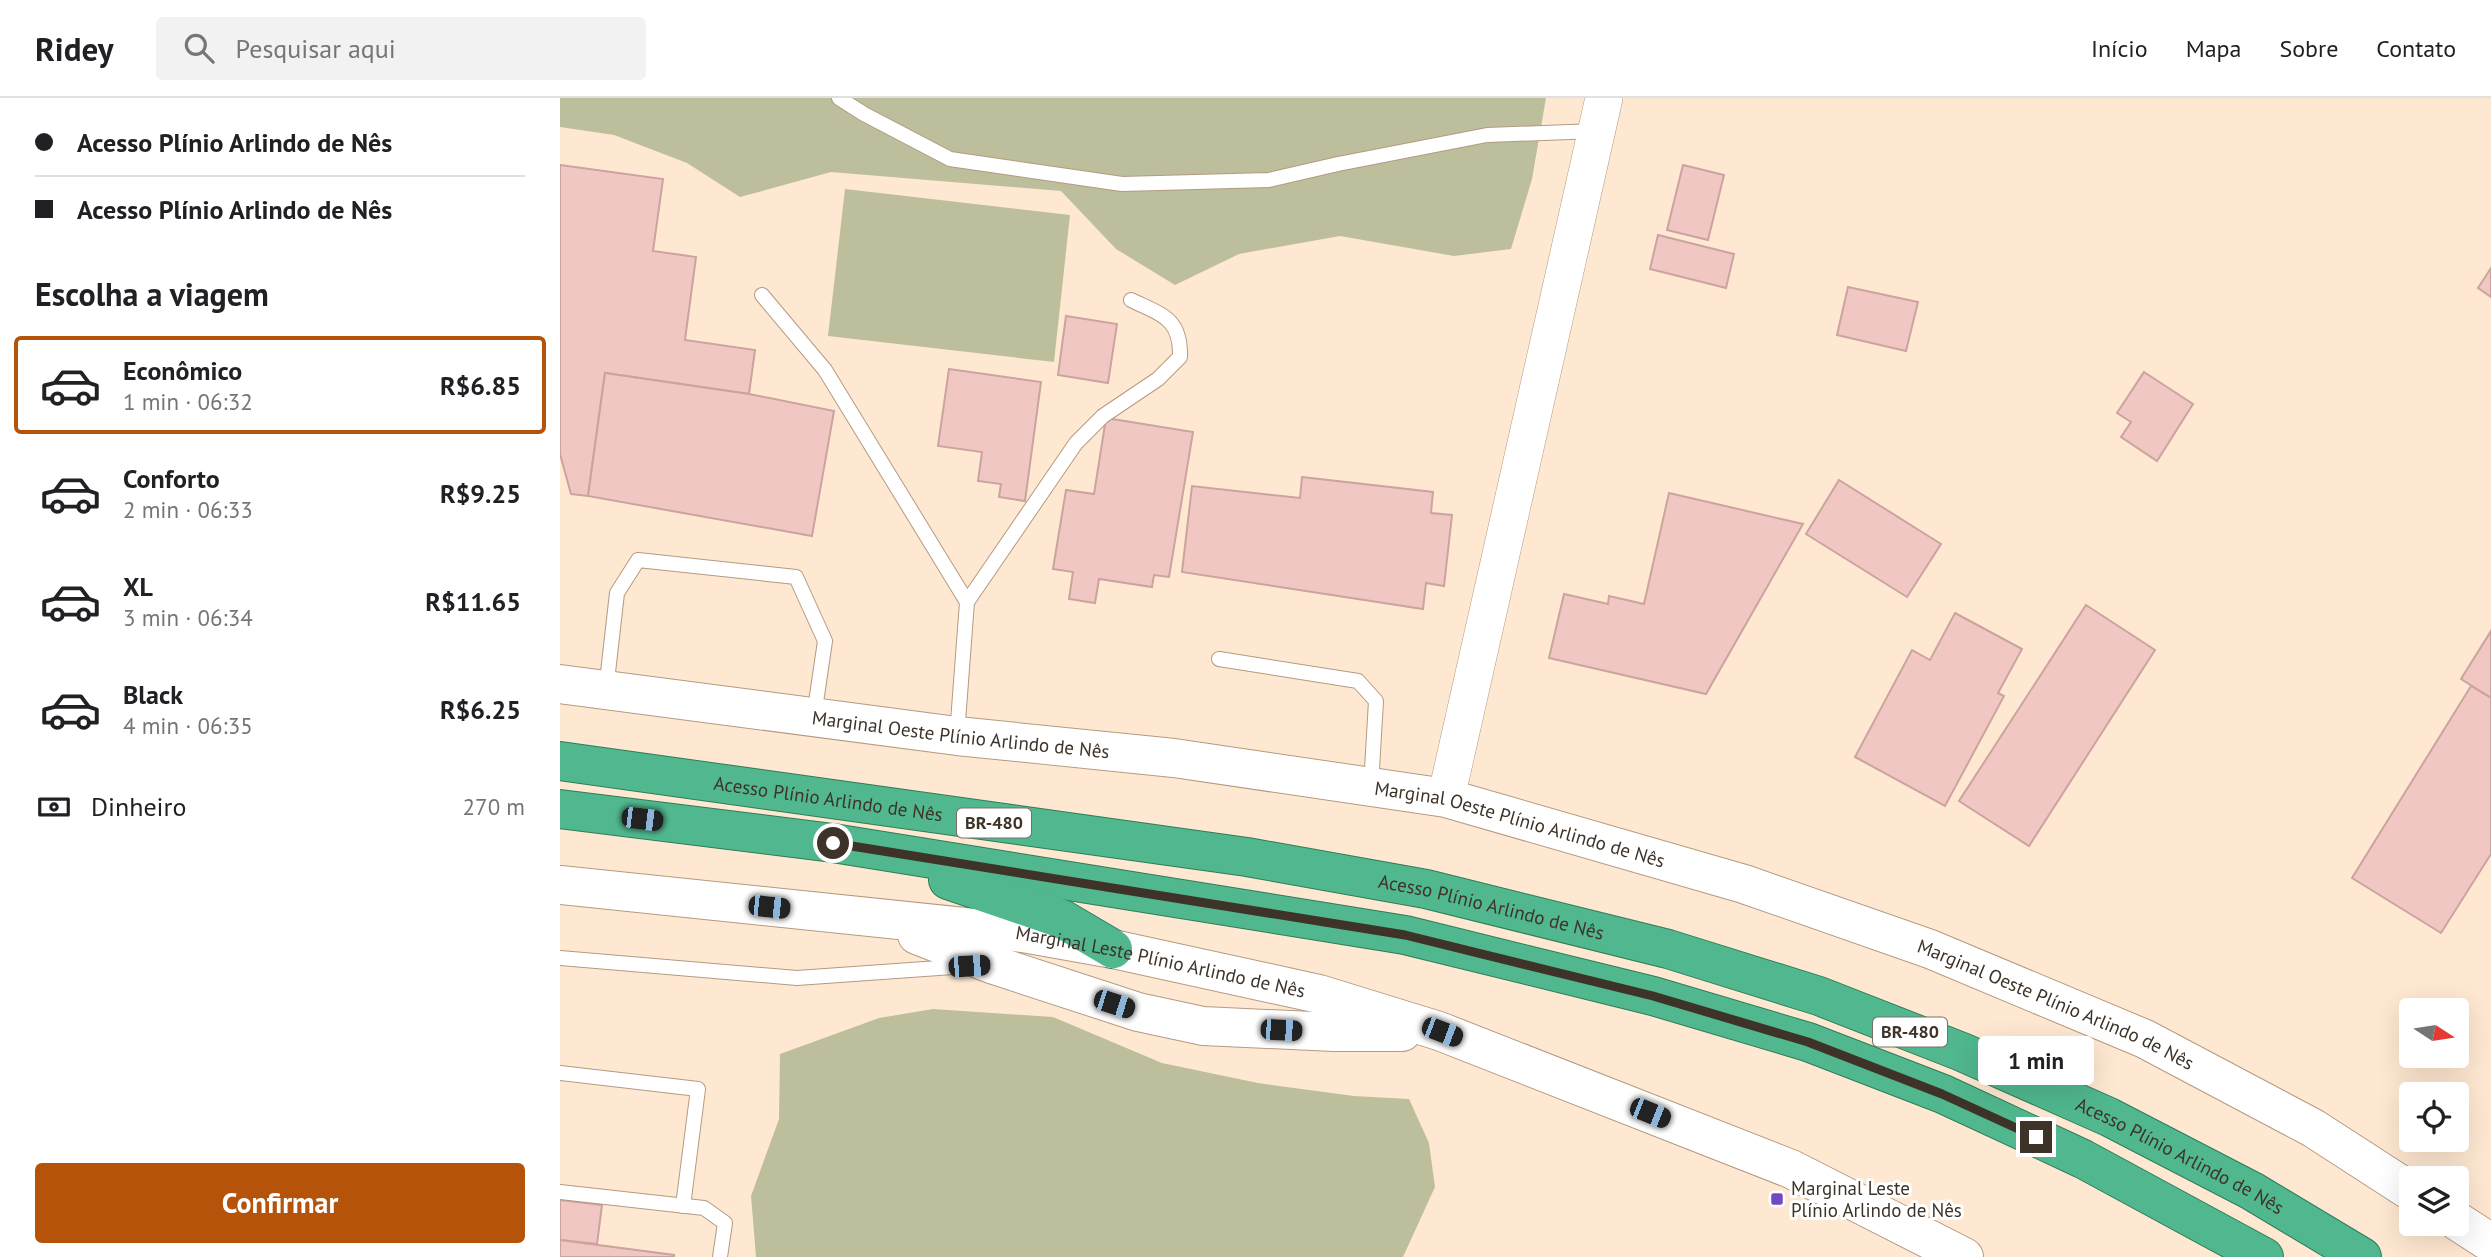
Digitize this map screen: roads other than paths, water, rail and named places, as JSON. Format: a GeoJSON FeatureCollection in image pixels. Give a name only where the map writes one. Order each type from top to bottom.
{"type":"FeatureCollection","features":[{"type":"Feature","properties":{"kind":"highway","name":"Acesso Plínio Arlindo de Nês"},"geometry":{"type":"LineString","coordinates":[[560,761],[1247,857],[1426,889],[1668,949],[1819,996],[1962,1052],[2109,1117],[2252,1191],[2362,1257]]}},
{"type":"Feature","properties":{"kind":"highway","name":"BR-480"},"geometry":{"type":"LineString","coordinates":[[560,809],[833,843],[1405,935],[1653,996],[1808,1042],[1942,1094],[2083,1159],[2264,1257]]}},
{"type":"Feature","properties":{"kind":"highway"},"geometry":{"type":"LineString","coordinates":[[833,843],[1062,919],[1112,949]]}},
{"type":"Feature","properties":{"kind":"main road","name":"Marginal Oeste Plínio Arlindo de Nês"},"geometry":{"type":"LineString","coordinates":[[560,684],[957,736],[1174,758],[1446,798],[1744,884],[1930,949],[2145,1039],[2313,1129],[2399,1184]]}},
{"type":"Feature","properties":{"kind":"main road","name":"Marginal Leste Plínio Arlindo de Nês"},"geometry":{"type":"LineString","coordinates":[[560,885],[1023,933],[1112,949],[1319,994],[1442,1032],[1791,1169],[1964,1257]]}},
{"type":"Feature","properties":{"kind":"main road","name":"Marginal Leste Plínio Arlindo de Nês"},"geometry":{"type":"LineString","coordinates":[[873,918],[994,965],[1138,1012],[1202,1026],[1334,1032],[1442,1032]]}},
{"type":"Feature","properties":{"kind":"main road"},"geometry":{"type":"LineString","coordinates":[[1112,949],[1202,1026]]}},
{"type":"Feature","properties":{"kind":"main road"},"geometry":{"type":"LineString","coordinates":[[2469,1229],[2491,1243]]}},
{"type":"Feature","properties":{"kind":"street"},"geometry":{"type":"LineString","coordinates":[[1446,798],[1600,114]]}},
{"type":"Feature","properties":{"kind":"lane"},"geometry":{"type":"LineString","coordinates":[[839,98],[950,159],[1122,184],[1269,180],[1338,164],[1600,114]]}},
{"type":"Feature","properties":{"kind":"lane"},"geometry":{"type":"LineString","coordinates":[[762,295],[825,370],[967,602]]}},
{"type":"Feature","properties":{"kind":"lane"},"geometry":{"type":"LineString","coordinates":[[957,736],[967,602],[1076,443],[1102,416],[1158,379],[1180,357],[1181,340],[1168,318],[1131,300]]}},
{"type":"Feature","properties":{"kind":"lane"},"geometry":{"type":"LineString","coordinates":[[606,690],[617,593],[638,560],[796,577],[825,641],[814,718]]}},
{"type":"Feature","properties":{"kind":"lane"},"geometry":{"type":"LineString","coordinates":[[1219,659],[1357,681],[1376,701],[1371,787]]}},
{"type":"Feature","properties":{"kind":"lane"},"geometry":{"type":"LineString","coordinates":[[560,958],[797,978],[994,965]]}},
{"type":"Feature","properties":{"kind":"lane"},"geometry":{"type":"LineString","coordinates":[[560,1073],[698,1089],[683,1206]]}},
{"type":"Feature","properties":{"kind":"lane"},"geometry":{"type":"LineString","coordinates":[[560,1192],[704,1208],[725,1223],[720,1257]]}},
{"type":"Feature","properties":{"kind":"place","name":"Marginal Leste Plínio Arlindo de Nês"},"geometry":{"type":"Point","coordinates":[1777,1199]}}]}
